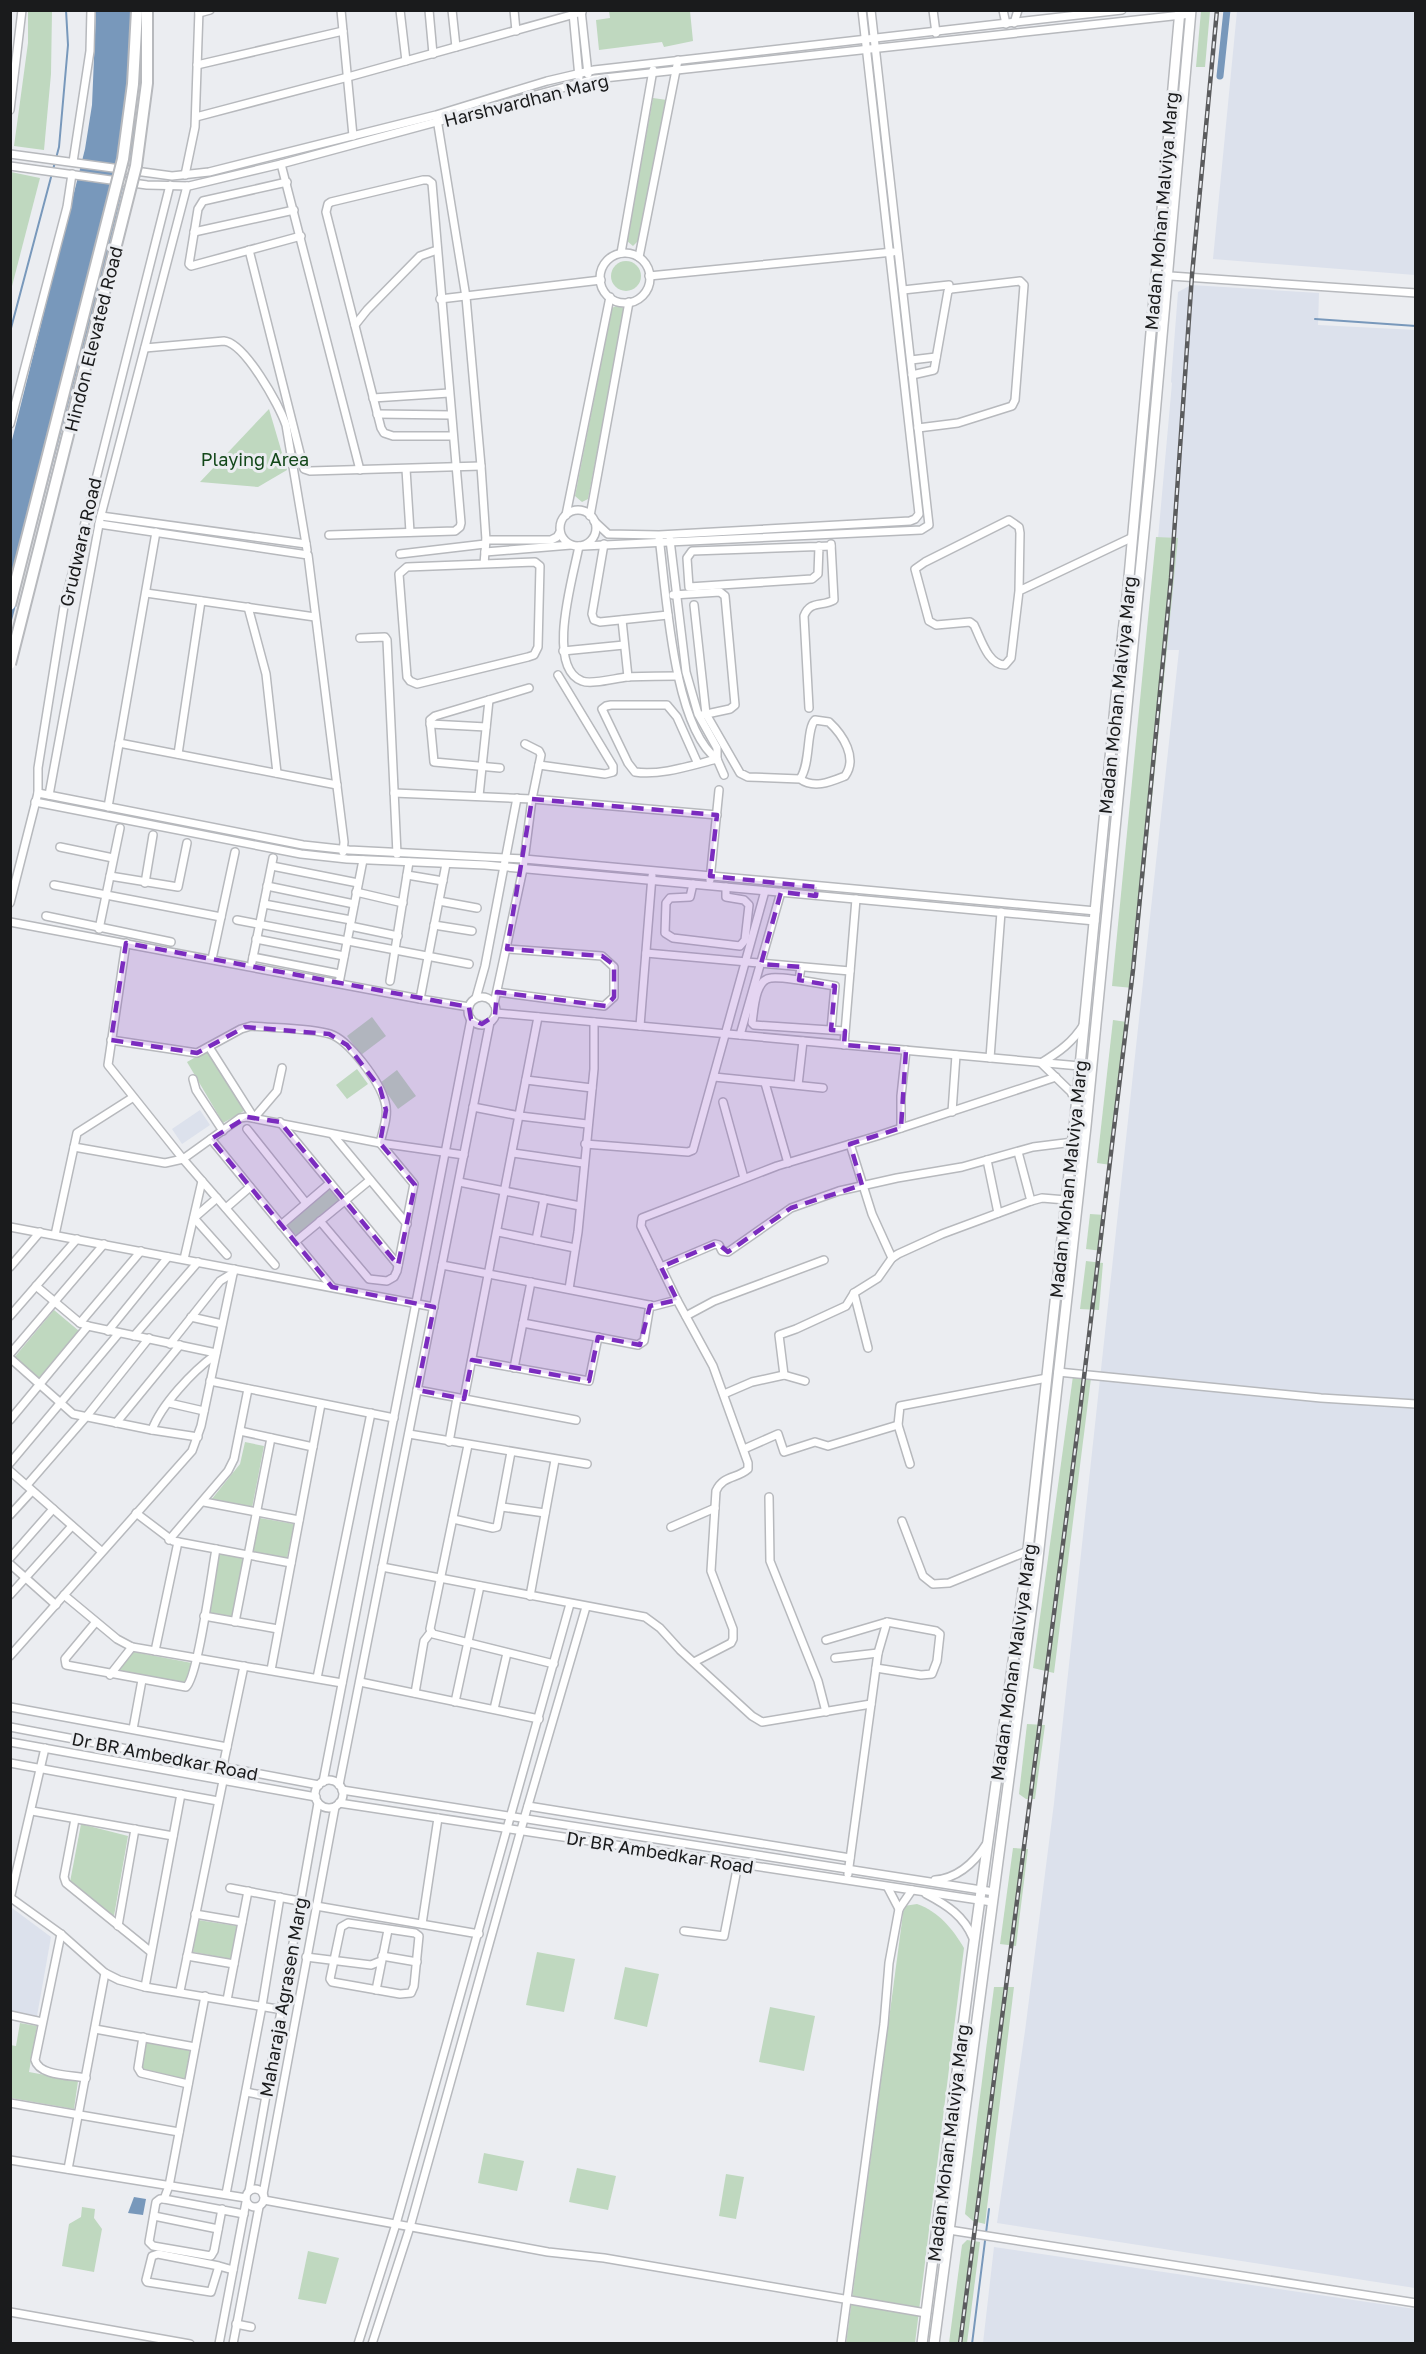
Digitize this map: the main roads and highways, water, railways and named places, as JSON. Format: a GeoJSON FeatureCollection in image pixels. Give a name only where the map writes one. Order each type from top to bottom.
{"type":"FeatureCollection","features":[{"type":"Feature","properties":{"kind":"highway","name":"Hindon Elevated Road"},"geometry":{"type":"LineString","coordinates":[[10,605],[123,159],[133,84],[137,10]]}},
{"type":"Feature","properties":{"kind":"highway","name":"Hindon Elevated Road"},"geometry":{"type":"LineString","coordinates":[[10,664],[136,166],[147,83],[147,10]]}},
{"type":"Feature","properties":{"kind":"main road","name":"Madan Mohan Malviya Marg"},"geometry":{"type":"LineString","coordinates":[[934,2343],[1037,1568],[1091,1067],[1191,12]]}},
{"type":"Feature","properties":{"kind":"main road","name":"Madan Mohan Malviya Marg"},"geometry":{"type":"LineString","coordinates":[[922,2343],[1028,1551],[1073,1142],[1133,537],[1179,13]]}},
{"type":"Feature","properties":{"kind":"water"},"geometry":{"type":"Polygon","coordinates":[[[96,11],[139,11],[134,141],[105,264],[11,624],[11,444],[85,149],[92,105],[96,11]]]}},
{"type":"Feature","properties":{"kind":"water"},"geometry":{"type":"Polygon","coordinates":[[[134,2197],[146,2199],[143,2215],[128,2213],[134,2197]]]}},
{"type":"Feature","properties":{"kind":"waterway"},"geometry":{"type":"LineString","coordinates":[[10,332],[59,147],[68,45],[66,10]]}},
{"type":"Feature","properties":{"kind":"waterway"},"geometry":{"type":"LineString","coordinates":[[1220,76],[1227,10]]}},
{"type":"Feature","properties":{"kind":"waterway"},"geometry":{"type":"LineString","coordinates":[[1315,319],[1416,326]]}},
{"type":"Feature","properties":{"kind":"waterway"},"geometry":{"type":"LineString","coordinates":[[972,2344],[989,2209]]}},
{"type":"Feature","properties":{"kind":"railway"},"geometry":{"type":"LineString","coordinates":[[960,2344],[1078,1427],[1133,970],[1171,578],[1192,275],[1217,10]]}},
{"type":"Feature","properties":{"kind":"park label","name":"Playing Area"},"geometry":{"type":"Point","coordinates":[255,459]}}]}
